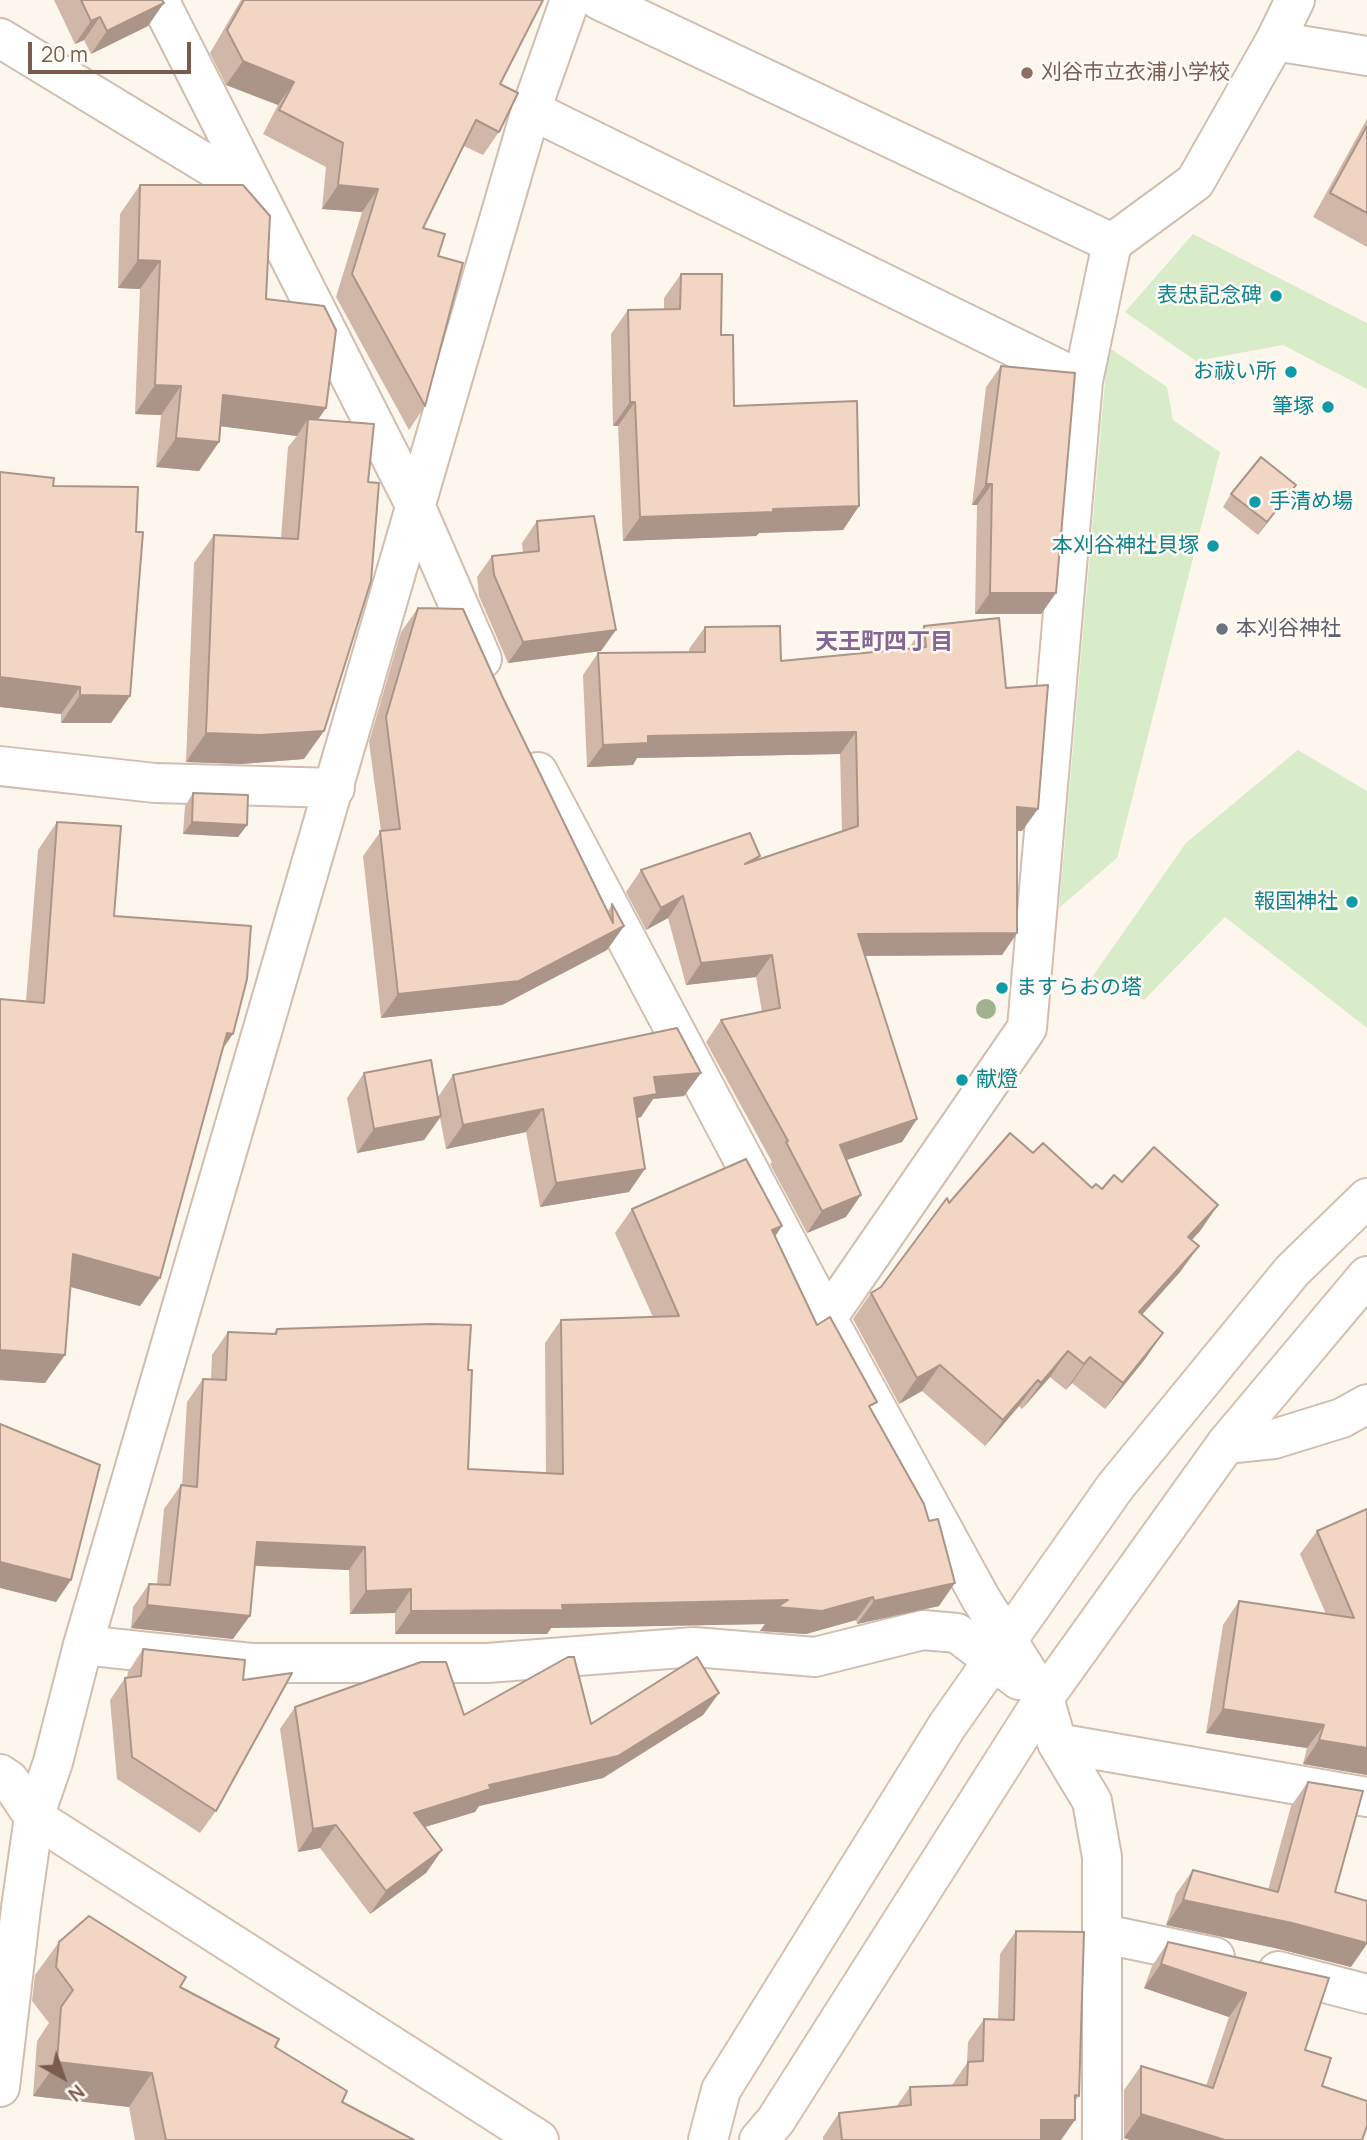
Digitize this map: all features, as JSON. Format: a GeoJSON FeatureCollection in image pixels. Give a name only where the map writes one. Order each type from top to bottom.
{"type":"FeatureCollection","features":[{"type":"Feature","properties":{"kind":"street"},"geometry":{"type":"LineString","coordinates":[[159,0],[415,505],[496,689]]}},
{"type":"Feature","properties":{"kind":"street"},"geometry":{"type":"LineString","coordinates":[[17,1814],[53,1762],[83,1645],[335,788],[415,505],[531,110],[570,0]]}},
{"type":"Feature","properties":{"kind":"street"},"geometry":{"type":"LineString","coordinates":[[599,0],[1112,243]]}},
{"type":"Feature","properties":{"kind":"street"},"geometry":{"type":"LineString","coordinates":[[827,1318],[1027,1028],[1083,381],[1112,243],[1195,182],[1275,41],[1295,0]]}},
{"type":"Feature","properties":{"kind":"street"},"geometry":{"type":"LineString","coordinates":[[0,38],[258,195]]}},
{"type":"Feature","properties":{"kind":"street"},"geometry":{"type":"LineString","coordinates":[[1275,41],[1367,56]]}},
{"type":"Feature","properties":{"kind":"street"},"geometry":{"type":"LineString","coordinates":[[531,110],[1083,381]]}},
{"type":"Feature","properties":{"kind":"street"},"geometry":{"type":"LineString","coordinates":[[519,738],[827,1318],[981,1599],[1000,1650],[1044,1698],[1056,1743],[1092,1801],[1102,1857],[1102,2140]]}},
{"type":"Feature","properties":{"kind":"street"},"geometry":{"type":"LineString","coordinates":[[0,766],[155,783],[335,788]]}},
{"type":"Feature","properties":{"kind":"street"},"geometry":{"type":"LineString","coordinates":[[708,2140],[721,2090],[947,1726],[1000,1650],[1115,1487],[1292,1271],[1367,1198]]}},
{"type":"Feature","properties":{"kind":"street"},"geometry":{"type":"LineString","coordinates":[[759,2140],[776,2120],[1044,1698],[1226,1444],[1367,1276]]}},
{"type":"Feature","properties":{"kind":"street"},"geometry":{"type":"LineString","coordinates":[[1226,1444],[1274,1439],[1342,1418],[1367,1404]]}},
{"type":"Feature","properties":{"kind":"street"},"geometry":{"type":"LineString","coordinates":[[83,1645],[251,1663],[487,1663],[694,1647],[815,1657],[923,1630],[957,1633],[1000,1650]]}},
{"type":"Feature","properties":{"kind":"street"},"geometry":{"type":"LineString","coordinates":[[1056,1743],[1367,1797]]}},
{"type":"Feature","properties":{"kind":"street"},"geometry":{"type":"LineString","coordinates":[[0,1774],[9,1780],[17,1814],[21,1908],[0,2087]]}},
{"type":"Feature","properties":{"kind":"street"},"geometry":{"type":"LineString","coordinates":[[17,1814],[540,2140]]}},
{"type":"Feature","properties":{"kind":"street"},"geometry":{"type":"LineString","coordinates":[[1104,1934],[1271,1969],[1367,1994]]}},
{"type":"Feature","properties":{"kind":"green space"},"geometry":{"type":"Polygon","coordinates":[[[1193,234],[1367,323],[1367,389],[1283,345],[1196,361],[1125,312],[1193,234]]]}},
{"type":"Feature","properties":{"kind":"green space"},"geometry":{"type":"Polygon","coordinates":[[[1108,347],[1167,387],[1173,420],[1220,452],[1117,858],[1059,908],[1108,347]]]}},
{"type":"Feature","properties":{"kind":"green space"},"geometry":{"type":"Polygon","coordinates":[[[1298,750],[1367,791],[1367,1028],[1225,917],[1144,1000],[1090,980],[1186,843],[1298,750]]]}},
{"type":"Feature","properties":{"kind":"building"},"geometry":{"type":"Polygon","coordinates":[[[81,0],[162,0],[164,3],[107,31],[100,17],[91,21],[81,0]]]}},
{"type":"Feature","properties":{"kind":"building"},"geometry":{"type":"Polygon","coordinates":[[[244,0],[543,0],[500,84],[518,93],[499,132],[476,120],[423,228],[445,234],[438,256],[463,263],[425,406],[352,274],[378,189],[338,185],[343,143],[279,110],[294,82],[243,61],[227,30],[244,0]]]}},
{"type":"Feature","properties":{"kind":"building"},"geometry":{"type":"Polygon","coordinates":[[[1367,126],[1367,213],[1330,193],[1367,126]]]}},
{"type":"Feature","properties":{"kind":"building"},"geometry":{"type":"Polygon","coordinates":[[[140,185],[243,185],[270,216],[266,299],[324,306],[336,330],[326,408],[223,395],[219,442],[176,438],[181,386],[155,385],[160,261],[138,260],[140,185]]]}},
{"type":"Feature","properties":{"kind":"building"},"geometry":{"type":"Polygon","coordinates":[[[681,274],[722,274],[721,335],[733,335],[734,406],[857,401],[859,506],[640,517],[635,402],[630,402],[628,310],[680,309],[681,274]]]}},
{"type":"Feature","properties":{"kind":"building"},"geometry":{"type":"Polygon","coordinates":[[[1001,366],[1075,373],[1056,593],[990,593],[992,484],[986,484],[1001,366]]]}},
{"type":"Feature","properties":{"kind":"building"},"geometry":{"type":"Polygon","coordinates":[[[308,419],[374,424],[368,482],[379,483],[371,581],[324,731],[261,735],[206,733],[214,535],[298,539],[308,419]]]}},
{"type":"Feature","properties":{"kind":"building","name":"手清め場"},"geometry":{"type":"Polygon","coordinates":[[[1261,457],[1296,485],[1267,522],[1231,494],[1261,457]]]}},
{"type":"Feature","properties":{"kind":"building"},"geometry":{"type":"Polygon","coordinates":[[[0,472],[54,478],[53,486],[138,487],[136,532],[143,532],[130,696],[80,695],[80,687],[0,677],[0,472]]]}},
{"type":"Feature","properties":{"kind":"building"},"geometry":{"type":"Polygon","coordinates":[[[594,516],[616,630],[523,642],[494,575],[492,556],[539,551],[537,521],[594,516]]]}},
{"type":"Feature","properties":{"kind":"building"},"geometry":{"type":"Polygon","coordinates":[[[418,608],[463,609],[503,698],[613,923],[612,904],[624,926],[519,981],[398,994],[380,831],[400,829],[386,717],[418,608]]]}},
{"type":"Feature","properties":{"kind":"building"},"geometry":{"type":"Polygon","coordinates":[[[999,618],[1006,688],[1048,685],[1038,809],[1017,807],[1017,933],[858,934],[917,1119],[840,1145],[861,1195],[822,1211],[786,1142],[788,1141],[721,1020],[780,1008],[772,955],[701,963],[683,896],[661,908],[641,870],[750,833],[760,856],[745,864],[858,826],[856,732],[648,736],[648,743],[603,745],[598,653],[705,652],[705,627],[780,626],[781,661],[926,647],[924,626],[999,618]]]}},
{"type":"Feature","properties":{"kind":"building"},"geometry":{"type":"Polygon","coordinates":[[[193,793],[248,795],[247,825],[192,822],[193,793]]]}},
{"type":"Feature","properties":{"kind":"building"},"geometry":{"type":"Polygon","coordinates":[[[57,822],[121,826],[114,916],[251,926],[247,979],[233,1034],[227,1033],[160,1278],[73,1254],[65,1355],[0,1350],[0,999],[44,1003],[57,822]]]}},
{"type":"Feature","properties":{"kind":"building"},"geometry":{"type":"Polygon","coordinates":[[[677,1028],[701,1073],[654,1077],[657,1094],[634,1098],[645,1169],[556,1183],[543,1109],[463,1125],[453,1075],[677,1028]]]}},
{"type":"Feature","properties":{"kind":"building"},"geometry":{"type":"Polygon","coordinates":[[[431,1060],[441,1116],[374,1129],[364,1073],[431,1060]]]}},
{"type":"Feature","properties":{"kind":"building"},"geometry":{"type":"Polygon","coordinates":[[[1010,1133],[1033,1153],[1043,1143],[1092,1188],[1096,1184],[1102,1189],[1114,1175],[1122,1182],[1154,1147],[1218,1205],[1188,1237],[1199,1246],[1139,1312],[1163,1333],[1123,1383],[1090,1357],[1084,1364],[1068,1351],[1041,1383],[1038,1380],[1003,1420],[940,1365],[917,1378],[871,1293],[881,1287],[947,1198],[949,1203],[1010,1133]]]}},
{"type":"Feature","properties":{"kind":"building"},"geometry":{"type":"Polygon","coordinates":[[[746,1159],[782,1226],[772,1230],[817,1325],[830,1317],[877,1402],[869,1406],[924,1504],[929,1521],[938,1519],[955,1583],[874,1601],[873,1597],[822,1611],[777,1607],[788,1600],[562,1605],[563,1610],[411,1611],[411,1589],[366,1591],[365,1547],[257,1542],[250,1616],[147,1605],[149,1584],[170,1585],[181,1485],[197,1487],[203,1379],[226,1380],[228,1332],[276,1334],[277,1329],[471,1325],[468,1469],[563,1474],[561,1320],[679,1316],[632,1209],[746,1159]]]}},
{"type":"Feature","properties":{"kind":"building"},"geometry":{"type":"Polygon","coordinates":[[[0,1424],[100,1465],[71,1580],[0,1562],[0,1424]]]}},
{"type":"Feature","properties":{"kind":"building"},"geometry":{"type":"Polygon","coordinates":[[[1367,1509],[1367,1748],[1319,1740],[1324,1725],[1223,1709],[1239,1601],[1354,1618],[1317,1531],[1367,1509]]]}},
{"type":"Feature","properties":{"kind":"building"},"geometry":{"type":"Polygon","coordinates":[[[143,1649],[245,1660],[243,1680],[292,1673],[216,1811],[132,1757],[125,1678],[141,1676],[143,1649]]]}},
{"type":"Feature","properties":{"kind":"building"},"geometry":{"type":"Polygon","coordinates":[[[568,1657],[574,1657],[591,1724],[697,1657],[719,1693],[618,1756],[489,1785],[491,1789],[414,1813],[442,1850],[386,1891],[336,1825],[313,1829],[295,1707],[421,1662],[446,1662],[464,1715],[568,1657]]]}},
{"type":"Feature","properties":{"kind":"building"},"geometry":{"type":"Polygon","coordinates":[[[1308,1782],[1363,1791],[1335,1892],[1367,1901],[1367,1943],[1292,1923],[1183,1900],[1193,1870],[1278,1892],[1308,1782]]]}},
{"type":"Feature","properties":{"kind":"building"},"geometry":{"type":"Polygon","coordinates":[[[89,1916],[186,1977],[180,1987],[279,2039],[275,2047],[347,2091],[342,2102],[414,2140],[166,2140],[152,2073],[57,2062],[61,2007],[73,1990],[56,1967],[59,1942],[89,1916]]]}},
{"type":"Feature","properties":{"kind":"building"},"geometry":{"type":"Polygon","coordinates":[[[1016,1931],[1084,1932],[1079,2096],[1075,2095],[1075,2120],[1041,2120],[1041,2140],[842,2140],[839,2113],[911,2105],[910,2087],[967,2085],[968,2062],[983,2061],[984,2019],[1014,2020],[1016,1931]]]}},
{"type":"Feature","properties":{"kind":"building"},"geometry":{"type":"Polygon","coordinates":[[[1168,1942],[1329,1978],[1305,2050],[1331,2058],[1322,2086],[1367,2101],[1367,2126],[1362,2140],[1225,2140],[1141,2114],[1141,2066],[1213,2088],[1246,1993],[1161,1964],[1168,1942]]]}},
{"type":"Feature","properties":{"kind":"place","name":"刈谷市立衣浦小学校"},"geometry":{"type":"Point","coordinates":[1027,73]}},
{"type":"Feature","properties":{"kind":"place","name":"表忠記念碑"},"geometry":{"type":"Point","coordinates":[1276,296]}},
{"type":"Feature","properties":{"kind":"place","name":"お祓い所"},"geometry":{"type":"Point","coordinates":[1291,372]}},
{"type":"Feature","properties":{"kind":"place","name":"筆塚"},"geometry":{"type":"Point","coordinates":[1328,407]}},
{"type":"Feature","properties":{"kind":"place","name":"手清め場"},"geometry":{"type":"Point","coordinates":[1255,502]}},
{"type":"Feature","properties":{"kind":"place","name":"本刈谷神社貝塚"},"geometry":{"type":"Point","coordinates":[1213,546]}},
{"type":"Feature","properties":{"kind":"place","name":"本刈谷神社"},"geometry":{"type":"Point","coordinates":[1222,629]}},
{"type":"Feature","properties":{"kind":"place","name":"報国神社"},"geometry":{"type":"Point","coordinates":[1352,902]}},
{"type":"Feature","properties":{"kind":"place","name":"ますらおの塔"},"geometry":{"type":"Point","coordinates":[1002,988]}},
{"type":"Feature","properties":{"kind":"place","name":"献燈"},"geometry":{"type":"Point","coordinates":[962,1080]}},
{"type":"Feature","properties":{"kind":"district","name":"天王町四丁目"},"geometry":{"type":"Point","coordinates":[884,643]}}]}
